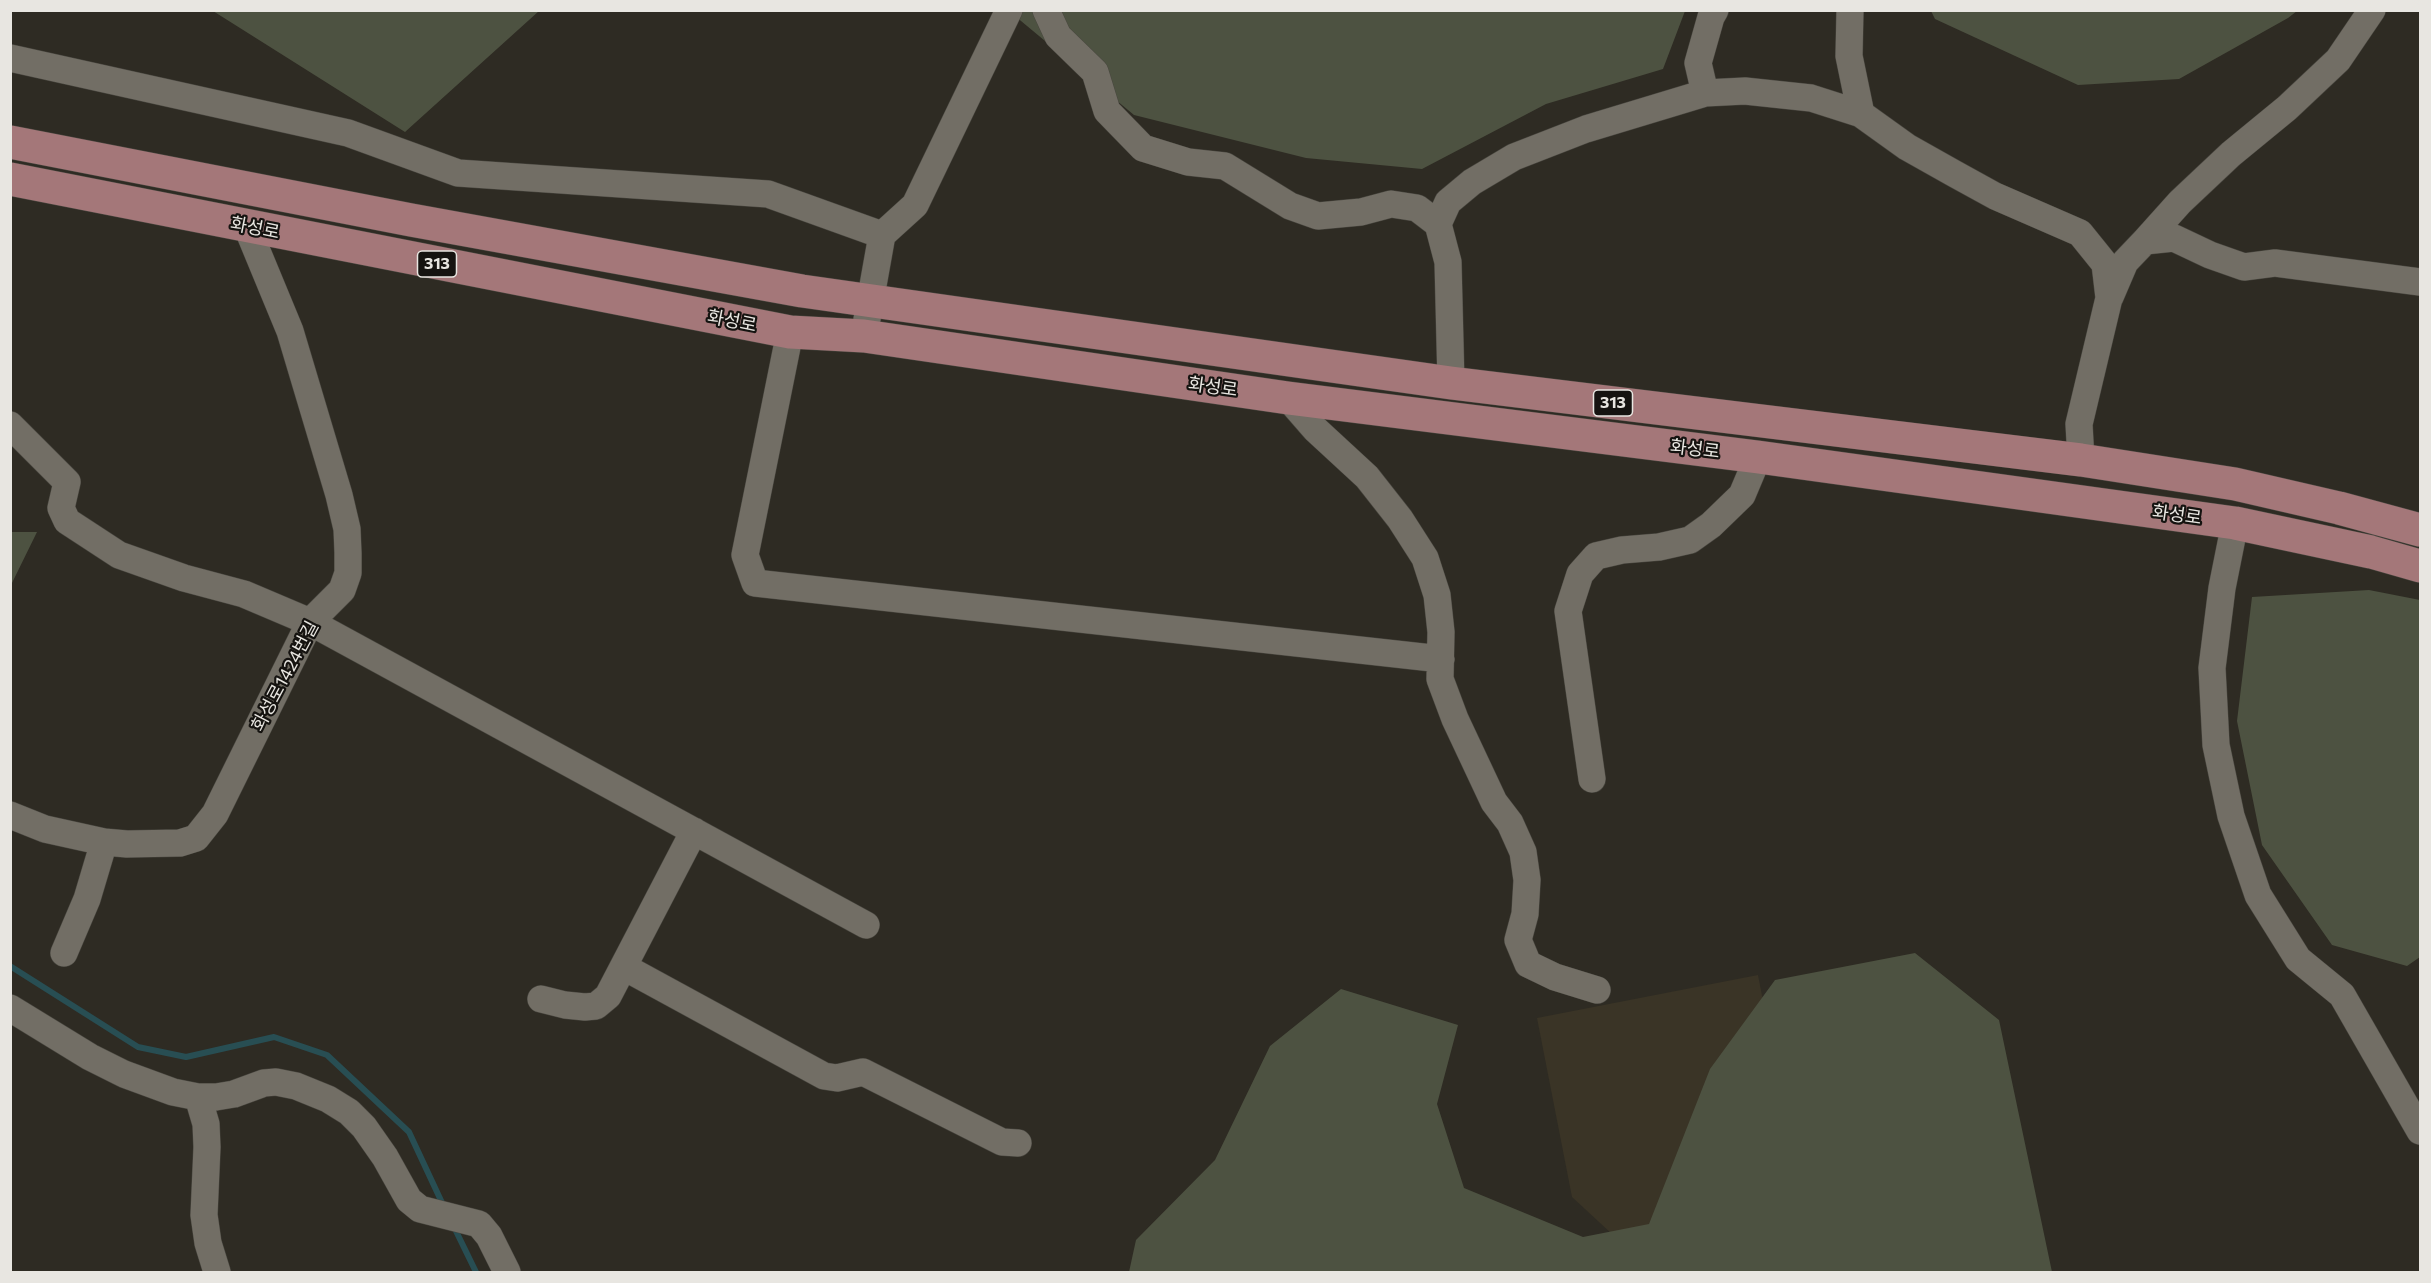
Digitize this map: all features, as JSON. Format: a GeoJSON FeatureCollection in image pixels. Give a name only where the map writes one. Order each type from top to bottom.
{"type":"FeatureCollection","features":[{"type":"Feature","properties":{"kind":"main road","name":"화성로"},"geometry":{"type":"LineString","coordinates":[[10,142],[411,220],[802,291],[1451,383],[2081,460],[2235,484],[2421,530]]}},
{"type":"Feature","properties":{"kind":"main road","name":"화성로"},"geometry":{"type":"LineString","coordinates":[[10,179],[790,332],[864,336],[1288,398],[1758,457],[2235,523],[2371,552],[2421,566]]}},
{"type":"Feature","properties":{"kind":"street"},"geometry":{"type":"LineString","coordinates":[[864,336],[882,235],[915,205],[1010,10]]}},
{"type":"Feature","properties":{"kind":"street"},"geometry":{"type":"LineString","coordinates":[[1046,10],[1058,36],[1095,72],[1107,111],[1143,148],[1188,162],[1225,166],[1290,206],[1318,216],[1361,212],[1391,204],[1417,208],[1438,224],[1448,262],[1451,383]]}},
{"type":"Feature","properties":{"kind":"street"},"geometry":{"type":"LineString","coordinates":[[1705,93],[1698,63],[1715,10]]}},
{"type":"Feature","properties":{"kind":"street"},"geometry":{"type":"LineString","coordinates":[[1850,10],[1849,56],[1861,114]]}},
{"type":"Feature","properties":{"kind":"street"},"geometry":{"type":"LineString","coordinates":[[2081,460],[2079,424],[2109,298],[2125,262],[2180,202],[2338,60],[2372,10]]}},
{"type":"Feature","properties":{"kind":"street"},"geometry":{"type":"LineString","coordinates":[[10,58],[348,133],[458,173],[768,194],[882,235]]}},
{"type":"Feature","properties":{"kind":"street"},"geometry":{"type":"LineString","coordinates":[[1438,224],[1448,202],[1472,182],[1514,157],[1586,129],[1705,93],[1746,91],[1811,98],[1861,114],[1907,147],[1995,196],[2044,215],[2080,234],[2105,264],[2109,298]]}},
{"type":"Feature","properties":{"kind":"street","name":"화성로1424번길"},"geometry":{"type":"LineString","coordinates":[[10,815],[45,829],[104,842],[180,843],[196,837],[206,827],[220,804],[310,622],[342,590],[348,573],[347,529],[339,495],[290,331],[247,227]]}},
{"type":"Feature","properties":{"kind":"street"},"geometry":{"type":"LineString","coordinates":[[2145,241],[2174,238],[2210,255],[2244,267],[2275,263],[2421,282]]}},
{"type":"Feature","properties":{"kind":"street"},"geometry":{"type":"LineString","coordinates":[[790,332],[745,555],[755,583],[1441,659]]}},
{"type":"Feature","properties":{"kind":"street"},"geometry":{"type":"LineString","coordinates":[[1288,398],[1315,429],[1366,477],[1400,519],[1425,558],[1437,595],[1441,632],[1440,679],[1455,719],[1494,802],[1510,823],[1523,852],[1527,880],[1526,903],[1518,940],[1528,964],[1555,977],[1597,990]]}},
{"type":"Feature","properties":{"kind":"street"},"geometry":{"type":"LineString","coordinates":[[10,425],[67,482],[61,508],[67,521],[119,555],[184,578],[244,594],[310,622],[866,925]]}},
{"type":"Feature","properties":{"kind":"street"},"geometry":{"type":"LineString","coordinates":[[1593,779],[1568,611],[1580,574],[1596,556],[1622,550],[1659,547],[1689,540],[1711,525],[1742,495],[1758,457]]}},
{"type":"Feature","properties":{"kind":"street"},"geometry":{"type":"LineString","coordinates":[[2235,523],[2222,588],[2212,668],[2216,745],[2231,816],[2258,896],[2298,959],[2342,995],[2421,1131]]}},
{"type":"Feature","properties":{"kind":"street"},"geometry":{"type":"LineString","coordinates":[[542,999],[565,1005],[596,1006],[608,996],[694,831]]}},
{"type":"Feature","properties":{"kind":"street"},"geometry":{"type":"LineString","coordinates":[[64,953],[87,899],[104,842]]}},
{"type":"Feature","properties":{"kind":"street"},"geometry":{"type":"LineString","coordinates":[[624,967],[824,1076],[837,1078],[863,1072],[1002,1142],[1018,1143]]}},
{"type":"Feature","properties":{"kind":"street"},"geometry":{"type":"LineString","coordinates":[[10,1008],[90,1057],[124,1074],[173,1092],[198,1097],[234,1094],[264,1083],[276,1082],[296,1086],[328,1099],[350,1112],[364,1127],[385,1157],[409,1200],[420,1209],[479,1224],[489,1236],[507,1272]]}},
{"type":"Feature","properties":{"kind":"street"},"geometry":{"type":"LineString","coordinates":[[198,1097],[206,1124],[204,1215],[208,1243],[217,1272]]}},
{"type":"Feature","properties":{"kind":"shaded area"},"geometry":{"type":"Polygon","coordinates":[[[1758,975],[1816,1272],[1653,1272],[1572,1197],[1537,1018],[1758,975]]]}},
{"type":"Feature","properties":{"kind":"green space"},"geometry":{"type":"Polygon","coordinates":[[[213,11],[539,11],[405,132],[213,11]]]}},
{"type":"Feature","properties":{"kind":"green space"},"geometry":{"type":"Polygon","coordinates":[[[1009,11],[1685,11],[1663,69],[1546,104],[1422,169],[1306,158],[1134,115],[1009,11]]]}},
{"type":"Feature","properties":{"kind":"green space"},"geometry":{"type":"Polygon","coordinates":[[[1931,11],[2297,11],[2179,79],[2078,85],[1935,19],[1931,11]]]}},
{"type":"Feature","properties":{"kind":"green space"},"geometry":{"type":"Polygon","coordinates":[[[10,532],[37,532],[11,585],[10,532]]]}},
{"type":"Feature","properties":{"kind":"green space"},"geometry":{"type":"Polygon","coordinates":[[[2369,590],[2420,600],[2420,957],[2407,966],[2332,945],[2262,845],[2237,721],[2252,597],[2369,590]]]}},
{"type":"Feature","properties":{"kind":"green space"},"geometry":{"type":"Polygon","coordinates":[[[1915,953],[1999,1020],[2052,1272],[1129,1272],[1136,1240],[1215,1160],[1270,1046],[1341,989],[1458,1025],[1437,1104],[1464,1188],[1583,1237],[1649,1224],[1710,1069],[1775,980],[1915,953]]]}},
{"type":"Feature","properties":{"kind":"waterway"},"geometry":{"type":"LineString","coordinates":[[10,966],[138,1047],[186,1057],[274,1037],[327,1055],[409,1132],[444,1207]]}},
{"type":"Feature","properties":{"kind":"waterway"},"geometry":{"type":"LineString","coordinates":[[454,1227],[476,1272]]}}]}
